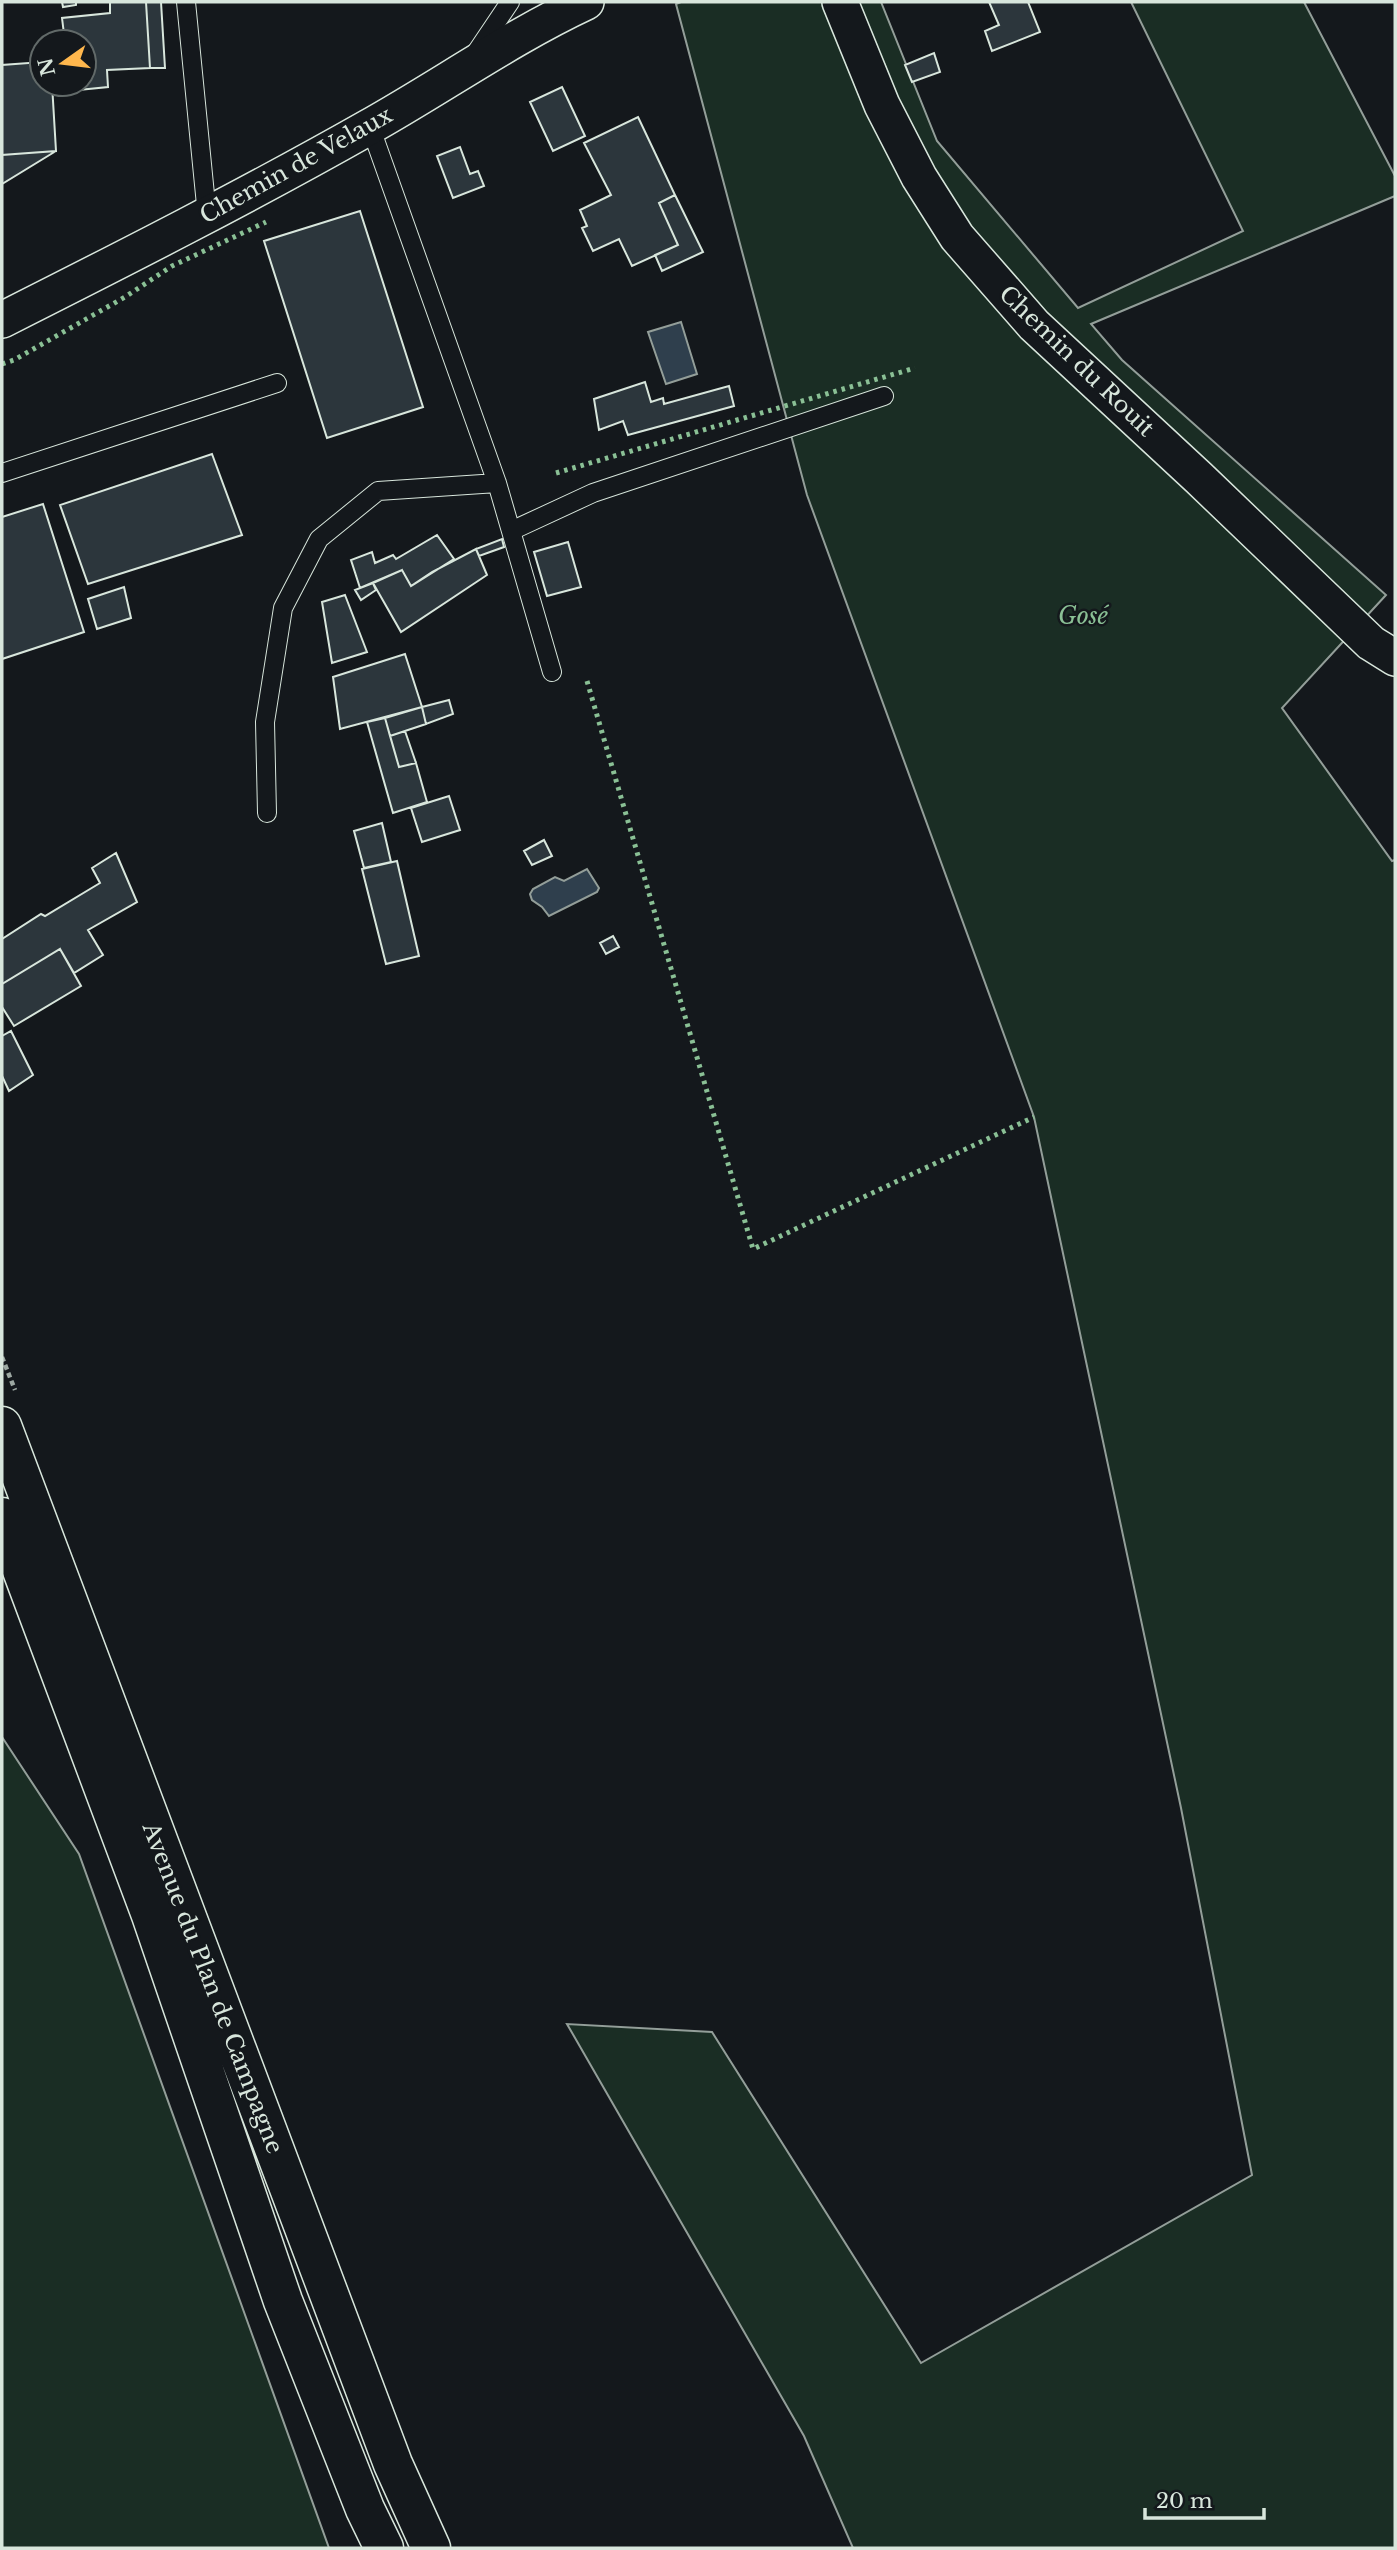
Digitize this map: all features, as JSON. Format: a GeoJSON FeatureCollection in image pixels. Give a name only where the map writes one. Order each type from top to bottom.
{"type":"FeatureCollection","features":[{"type":"Feature","properties":{"kind":"main road","name":"Avenue du Plan de Campagne"},"geometry":{"type":"LineString","coordinates":[[2,1426],[393,2465],[431,2548]]}},
{"type":"Feature","properties":{"kind":"main road","name":"Avenue du Plan de Campagne"},"geometry":{"type":"LineString","coordinates":[[2,1517],[151,1915],[283,2301],[365,2509],[384,2548]]}},
{"type":"Feature","properties":{"kind":"street","name":"Chemin de Velaux"},"geometry":{"type":"LineString","coordinates":[[2,320],[164,239],[370,126],[466,68],[586,2]]}},
{"type":"Feature","properties":{"kind":"street","name":"Chemin du Rouit"},"geometry":{"type":"LineString","coordinates":[[840,2],[882,105],[919,177],[957,237],[1034,325],[1371,643],[1395,659]]}},
{"type":"Feature","properties":{"kind":"lane"},"geometry":{"type":"LineString","coordinates":[[186,2],[207,215]]}},
{"type":"Feature","properties":{"kind":"lane"},"geometry":{"type":"LineString","coordinates":[[466,68],[510,2]]}},
{"type":"Feature","properties":{"kind":"lane"},"geometry":{"type":"LineString","coordinates":[[370,126],[496,483],[552,672]]}},
{"type":"Feature","properties":{"kind":"lane"},"geometry":{"type":"LineString","coordinates":[[2,474],[276,383]]}},
{"type":"Feature","properties":{"kind":"lane"},"geometry":{"type":"LineString","coordinates":[[510,531],[593,493],[884,396]]}},
{"type":"Feature","properties":{"kind":"lane"},"geometry":{"type":"LineString","coordinates":[[267,813],[265,722],[283,608],[319,539],[377,491],[496,483]]}},
{"type":"Feature","properties":{"kind":"green space","name":"Gosé"},"geometry":{"type":"Polygon","coordinates":[[[881,2],[937,141],[1078,308],[1243,231],[1131,2],[1304,2],[1395,176],[1395,196],[1091,324],[1122,360],[1386,595],[1282,708],[1392,861],[1395,860],[1395,2548],[853,2548],[804,2436],[567,2024],[712,2032],[921,2363],[1252,2175],[1181,1808],[1034,1117],[807,495],[676,4],[881,2]]]}},
{"type":"Feature","properties":{"kind":"green space"},"geometry":{"type":"Polygon","coordinates":[[[2,1737],[79,1854],[329,2548],[2,2548],[2,1737]]]}},
{"type":"Feature","properties":{"kind":"water"},"geometry":{"type":"Polygon","coordinates":[[[681,322],[697,374],[666,384],[648,332],[681,322]]]}},
{"type":"Feature","properties":{"kind":"water"},"geometry":{"type":"Polygon","coordinates":[[[587,869],[599,888],[597,892],[549,916],[532,900],[530,894],[533,889],[555,877],[564,881],[587,869]]]}},
{"type":"Feature","properties":{"kind":"building"},"geometry":{"type":"Polygon","coordinates":[[[62,2],[76,2],[76,5],[63,7],[62,2]]]}},
{"type":"Feature","properties":{"kind":"building"},"geometry":{"type":"Polygon","coordinates":[[[110,2],[146,2],[150,68],[107,70],[108,87],[98,88],[98,28],[63,28],[62,18],[110,13],[110,2]]]}},
{"type":"Feature","properties":{"kind":"building"},"geometry":{"type":"Polygon","coordinates":[[[146,2],[161,2],[165,68],[150,68],[146,2]]]}},
{"type":"Feature","properties":{"kind":"building"},"geometry":{"type":"Polygon","coordinates":[[[989,2],[1028,2],[1040,32],[992,51],[985,31],[999,25],[989,2]]]}},
{"type":"Feature","properties":{"kind":"building"},"geometry":{"type":"Polygon","coordinates":[[[934,53],[940,72],[912,82],[905,65],[934,53]]]}},
{"type":"Feature","properties":{"kind":"building"},"geometry":{"type":"Polygon","coordinates":[[[28,63],[28,98],[53,98],[56,151],[2,155],[2,65],[28,63]]]}},
{"type":"Feature","properties":{"kind":"building"},"geometry":{"type":"Polygon","coordinates":[[[562,87],[585,136],[553,151],[530,102],[562,87]]]}},
{"type":"Feature","properties":{"kind":"building"},"geometry":{"type":"Polygon","coordinates":[[[638,117],[675,195],[659,203],[678,245],[632,266],[619,239],[593,251],[582,228],[587,226],[580,210],[611,195],[584,143],[638,117]]]}},
{"type":"Feature","properties":{"kind":"building"},"geometry":{"type":"Polygon","coordinates":[[[460,147],[470,174],[478,171],[484,186],[453,198],[437,156],[460,147]]]}},
{"type":"Feature","properties":{"kind":"building"},"geometry":{"type":"Polygon","coordinates":[[[56,151],[2,184],[2,155],[56,151]]]}},
{"type":"Feature","properties":{"kind":"building"},"geometry":{"type":"Polygon","coordinates":[[[675,195],[703,252],[662,271],[655,255],[678,245],[659,203],[675,195]]]}},
{"type":"Feature","properties":{"kind":"building"},"geometry":{"type":"Polygon","coordinates":[[[360,211],[423,407],[327,438],[264,241],[360,211]]]}},
{"type":"Feature","properties":{"kind":"building"},"geometry":{"type":"Polygon","coordinates":[[[645,382],[651,402],[663,398],[664,404],[729,386],[734,406],[628,435],[623,421],[599,430],[594,399],[645,382]]]}},
{"type":"Feature","properties":{"kind":"building"},"geometry":{"type":"Polygon","coordinates":[[[212,454],[242,535],[88,584],[60,505],[212,454]]]}},
{"type":"Feature","properties":{"kind":"building"},"geometry":{"type":"Polygon","coordinates":[[[43,504],[84,632],[2,659],[2,517],[43,504]]]}},
{"type":"Feature","properties":{"kind":"building"},"geometry":{"type":"Polygon","coordinates":[[[437,535],[454,559],[411,586],[402,570],[360,588],[351,560],[372,552],[375,563],[393,555],[396,559],[437,535]]]}},
{"type":"Feature","properties":{"kind":"building"},"geometry":{"type":"Polygon","coordinates":[[[502,539],[504,547],[479,556],[476,549],[502,539]]]}},
{"type":"Feature","properties":{"kind":"building"},"geometry":{"type":"Polygon","coordinates":[[[568,542],[581,587],[547,596],[534,552],[568,542]]]}},
{"type":"Feature","properties":{"kind":"building"},"geometry":{"type":"Polygon","coordinates":[[[476,549],[487,575],[401,632],[373,583],[402,570],[411,586],[476,549]]]}},
{"type":"Feature","properties":{"kind":"building"},"geometry":{"type":"Polygon","coordinates":[[[373,583],[376,590],[361,600],[355,590],[373,583]]]}},
{"type":"Feature","properties":{"kind":"building"},"geometry":{"type":"Polygon","coordinates":[[[124,587],[131,618],[97,629],[88,599],[124,587]]]}},
{"type":"Feature","properties":{"kind":"building"},"geometry":{"type":"Polygon","coordinates":[[[345,595],[367,652],[332,663],[322,602],[345,595]]]}},
{"type":"Feature","properties":{"kind":"building"},"geometry":{"type":"Polygon","coordinates":[[[405,654],[422,707],[340,729],[333,677],[405,654]]]}},
{"type":"Feature","properties":{"kind":"building"},"geometry":{"type":"Polygon","coordinates":[[[449,700],[453,714],[426,724],[422,707],[449,700]]]}},
{"type":"Feature","properties":{"kind":"building"},"geometry":{"type":"Polygon","coordinates":[[[422,707],[426,724],[390,736],[385,718],[422,707]]]}},
{"type":"Feature","properties":{"kind":"building"},"geometry":{"type":"Polygon","coordinates":[[[385,718],[399,767],[416,763],[427,802],[393,813],[367,722],[385,718]]]}},
{"type":"Feature","properties":{"kind":"building"},"geometry":{"type":"Polygon","coordinates":[[[405,731],[416,763],[399,767],[390,736],[405,731]]]}},
{"type":"Feature","properties":{"kind":"building"},"geometry":{"type":"Polygon","coordinates":[[[449,796],[460,830],[422,842],[411,808],[449,796]]]}},
{"type":"Feature","properties":{"kind":"building"},"geometry":{"type":"Polygon","coordinates":[[[382,823],[391,862],[364,868],[354,831],[382,823]]]}},
{"type":"Feature","properties":{"kind":"building"},"geometry":{"type":"Polygon","coordinates":[[[544,840],[552,856],[532,865],[524,851],[544,840]]]}},
{"type":"Feature","properties":{"kind":"building"},"geometry":{"type":"Polygon","coordinates":[[[116,853],[137,902],[88,930],[103,955],[74,973],[60,949],[2,984],[2,939],[41,914],[45,916],[100,883],[92,868],[116,853]]]}},
{"type":"Feature","properties":{"kind":"building"},"geometry":{"type":"Polygon","coordinates":[[[397,861],[419,956],[386,964],[362,869],[397,861]]]}},
{"type":"Feature","properties":{"kind":"building"},"geometry":{"type":"Polygon","coordinates":[[[613,936],[619,947],[606,954],[600,943],[613,936]]]}},
{"type":"Feature","properties":{"kind":"building"},"geometry":{"type":"Polygon","coordinates":[[[60,949],[81,986],[14,1026],[2,1007],[2,984],[60,949]]]}},
{"type":"Feature","properties":{"kind":"building"},"geometry":{"type":"Polygon","coordinates":[[[11,1031],[33,1075],[9,1091],[2,1076],[2,1036],[11,1031]]]}},
{"type":"Feature","properties":{"kind":"hedge"},"geometry":{"type":"LineString","coordinates":[[2,364],[14,360],[125,297],[172,266],[266,222]]}},
{"type":"Feature","properties":{"kind":"hedge"},"geometry":{"type":"LineString","coordinates":[[556,473],[915,368]]}},
{"type":"Feature","properties":{"kind":"hedge"},"geometry":{"type":"LineString","coordinates":[[587,681],[753,1249],[1034,1117]]}}]}
